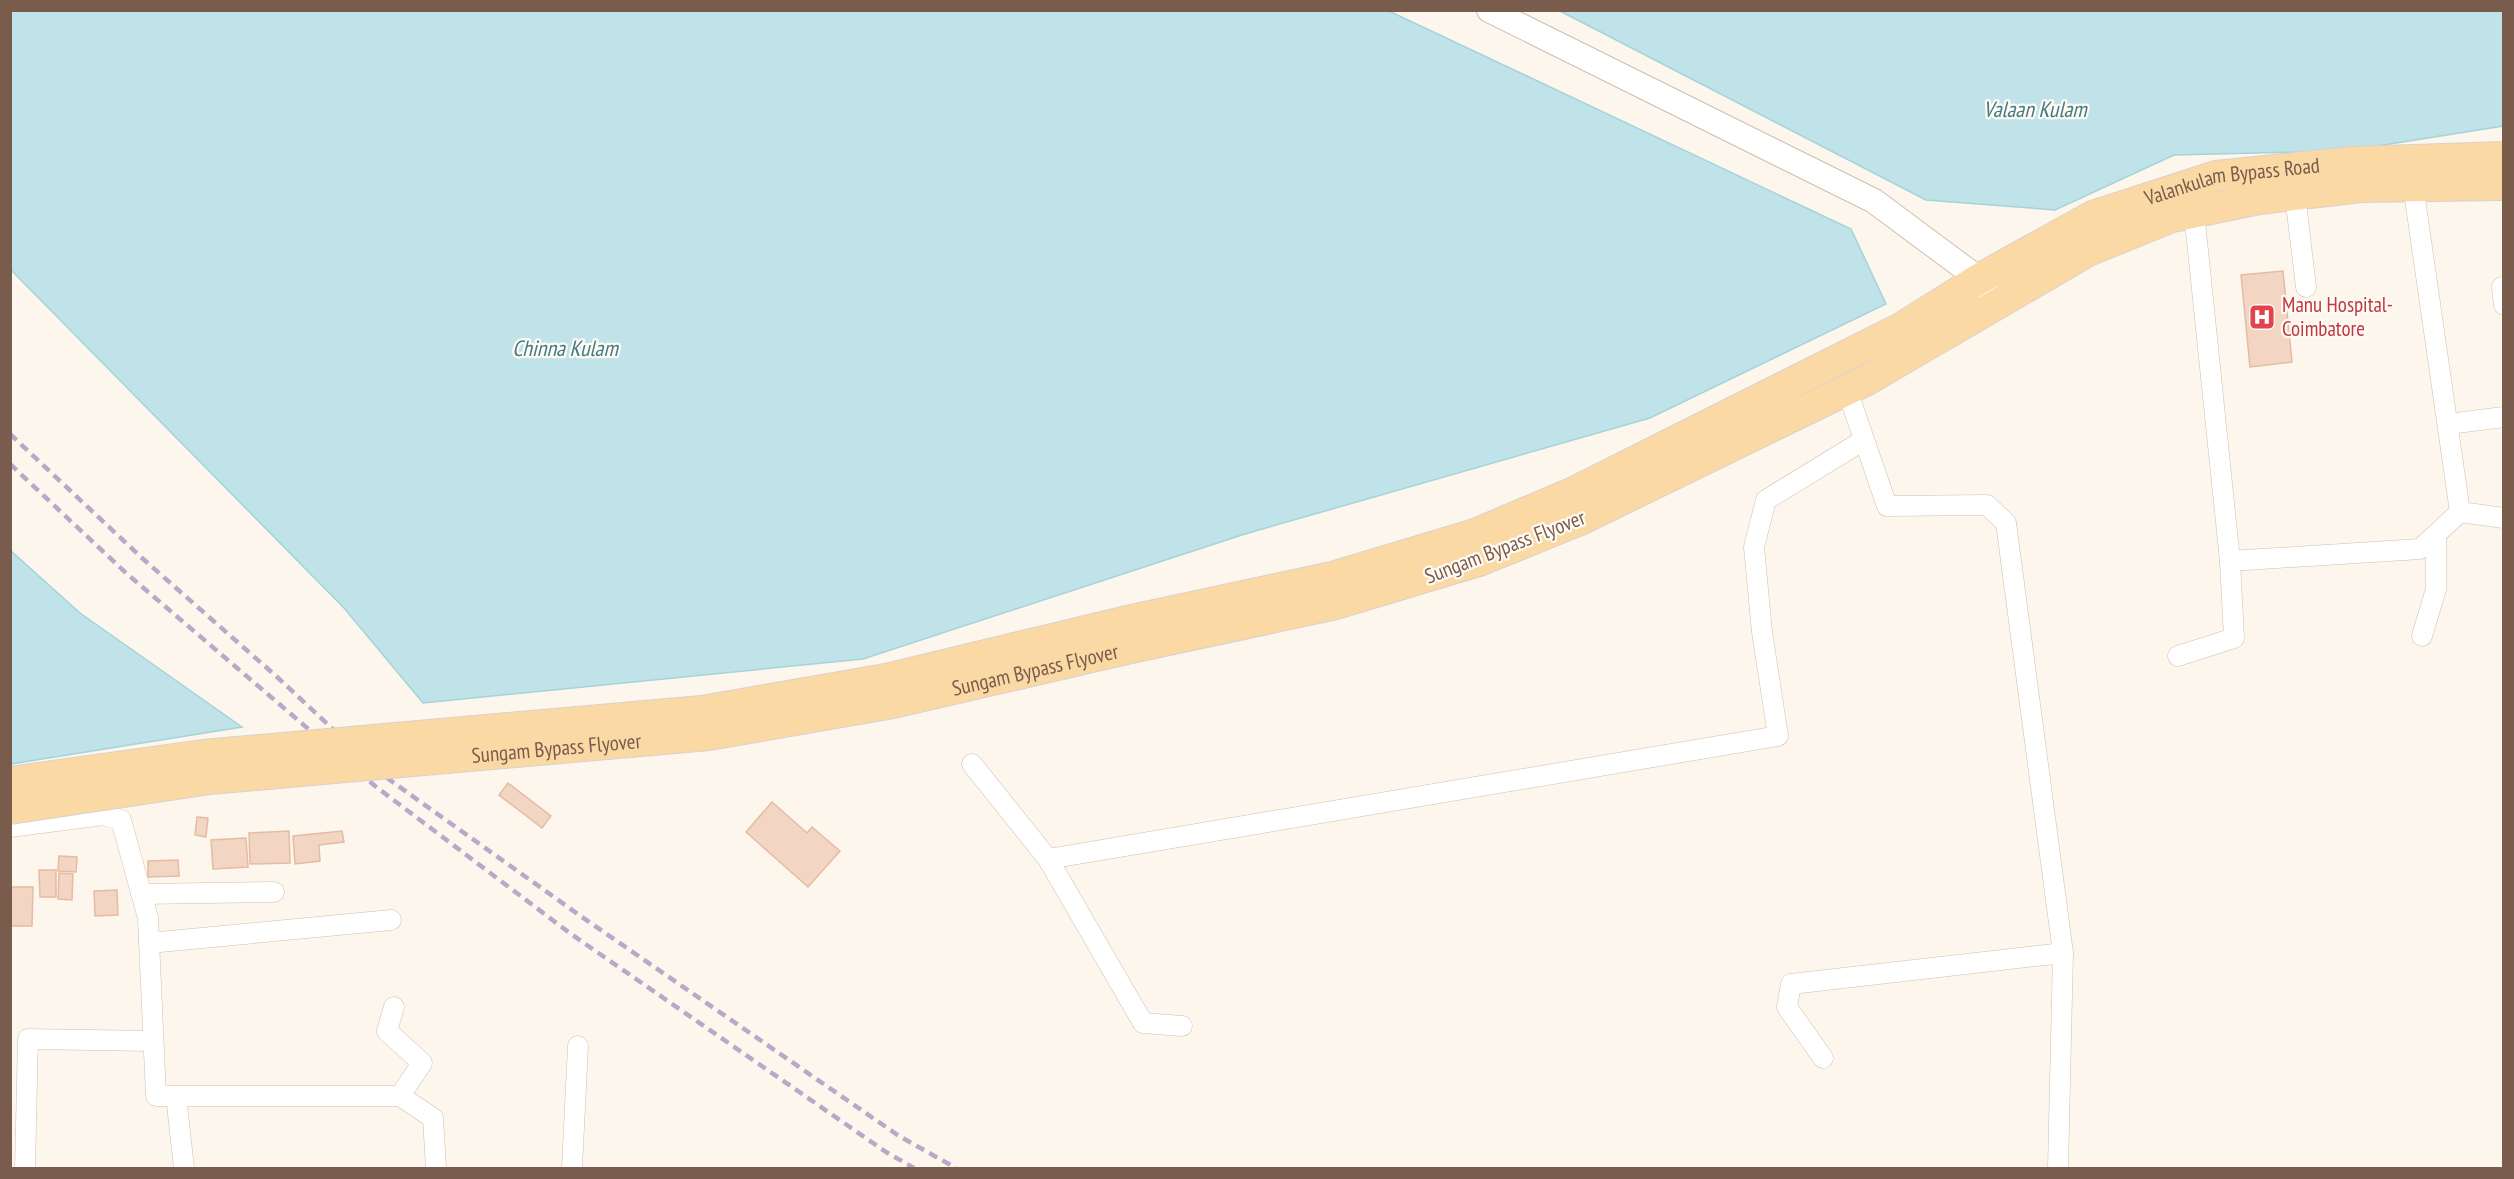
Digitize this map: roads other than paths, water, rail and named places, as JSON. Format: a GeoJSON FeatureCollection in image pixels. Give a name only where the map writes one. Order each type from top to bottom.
{"type":"FeatureCollection","features":[{"type":"Feature","properties":{"kind":"main road","name":"Valankulam Bypass Road"},"geometry":{"type":"LineString","coordinates":[[1979,279],[2093,216],[2216,176],[2352,162],[2504,157]]}},
{"type":"Feature","properties":{"kind":"main road","name":"Valankulam Bypass Road"},"geometry":{"type":"LineString","coordinates":[[1999,305],[2088,251],[2172,217],[2259,199],[2361,187],[2504,185]]}},
{"type":"Feature","properties":{"kind":"main road","name":"Sungam Bypass Flyover"},"geometry":{"type":"LineString","coordinates":[[10,809],[210,779],[709,735],[893,703],[1336,604],[1477,548],[1572,493],[1891,333],[1979,279]]}},
{"type":"Feature","properties":{"kind":"main road","name":"Sungam Bypass Flyover"},"geometry":{"type":"LineString","coordinates":[[10,782],[203,755],[702,711],[886,679],[1123,622],[1477,548],[1580,520],[1847,390],[1999,305]]}},
{"type":"Feature","properties":{"kind":"street"},"geometry":{"type":"LineString","coordinates":[[1489,10],[1874,201],[1979,279],[1999,305]]}},
{"type":"Feature","properties":{"kind":"street"},"geometry":{"type":"LineString","coordinates":[[2413,185],[2460,512]]}},
{"type":"Feature","properties":{"kind":"street"},"geometry":{"type":"LineString","coordinates":[[2295,195],[2306,287]]}},
{"type":"Feature","properties":{"kind":"street"},"geometry":{"type":"LineString","coordinates":[[2178,656],[2234,639],[2230,561],[2194,212]]}},
{"type":"Feature","properties":{"kind":"street"},"geometry":{"type":"LineString","coordinates":[[1847,390],[1887,506],[1987,505],[2006,523],[2063,953],[2058,1168]]}},
{"type":"Feature","properties":{"kind":"street"},"geometry":{"type":"LineString","coordinates":[[2448,424],[2504,417]]}},
{"type":"Feature","properties":{"kind":"street"},"geometry":{"type":"LineString","coordinates":[[1048,859],[1778,736],[1762,632],[1754,547],[1766,500],[1864,440]]}},
{"type":"Feature","properties":{"kind":"street"},"geometry":{"type":"LineString","coordinates":[[2460,512],[2504,518]]}},
{"type":"Feature","properties":{"kind":"street"},"geometry":{"type":"LineString","coordinates":[[2230,561],[2420,549],[2460,512]]}},
{"type":"Feature","properties":{"kind":"street"},"geometry":{"type":"LineString","coordinates":[[2422,636],[2436,589],[2436,535]]}},
{"type":"Feature","properties":{"kind":"street"},"geometry":{"type":"LineString","coordinates":[[972,764],[1048,859],[1143,1023],[1182,1026]]}},
{"type":"Feature","properties":{"kind":"street"},"geometry":{"type":"LineString","coordinates":[[10,827],[103,815],[121,820],[148,918],[156,1096],[400,1096],[434,1118],[436,1168]]}},
{"type":"Feature","properties":{"kind":"street"},"geometry":{"type":"LineString","coordinates":[[141,894],[274,892]]}},
{"type":"Feature","properties":{"kind":"street"},"geometry":{"type":"LineString","coordinates":[[149,943],[391,920]]}},
{"type":"Feature","properties":{"kind":"street"},"geometry":{"type":"LineString","coordinates":[[1823,1058],[1787,1006],[1791,984],[2063,953]]}},
{"type":"Feature","properties":{"kind":"street"},"geometry":{"type":"LineString","coordinates":[[394,1007],[387,1031],[422,1063],[400,1096]]}},
{"type":"Feature","properties":{"kind":"street"},"geometry":{"type":"LineString","coordinates":[[25,1168],[19,1039],[153,1041]]}},
{"type":"Feature","properties":{"kind":"street"},"geometry":{"type":"LineString","coordinates":[[572,1168],[578,1046]]}},
{"type":"Feature","properties":{"kind":"street"},"geometry":{"type":"LineString","coordinates":[[176,1096],[184,1168]]}},
{"type":"Feature","properties":{"kind":"water","name":"Chinna Kulam"},"geometry":{"type":"Polygon","coordinates":[[[10,11],[1389,11],[1851,229],[1886,304],[1650,418],[1245,534],[863,659],[423,703],[344,608],[11,270],[10,11]]]}},
{"type":"Feature","properties":{"kind":"water","name":"Valaan Kulam"},"geometry":{"type":"Polygon","coordinates":[[[1560,11],[2503,11],[2503,126],[2346,151],[2174,155],[2055,210],[1926,200],[1560,11]]]}},
{"type":"Feature","properties":{"kind":"water"},"geometry":{"type":"Polygon","coordinates":[[[10,550],[80,613],[242,727],[11,764],[10,550]]]}},
{"type":"Feature","properties":{"kind":"railway"},"geometry":{"type":"LineString","coordinates":[[10,434],[142,558],[276,676],[380,773],[582,917],[899,1136],[956,1168]]}},
{"type":"Feature","properties":{"kind":"railway"},"geometry":{"type":"LineString","coordinates":[[10,464],[126,573],[375,786],[571,934],[886,1152],[914,1168]]}},
{"type":"Feature","properties":{"kind":"place","name":"Manu Hospital- Coimbatore"},"geometry":{"type":"Point","coordinates":[2262,317]}}]}
